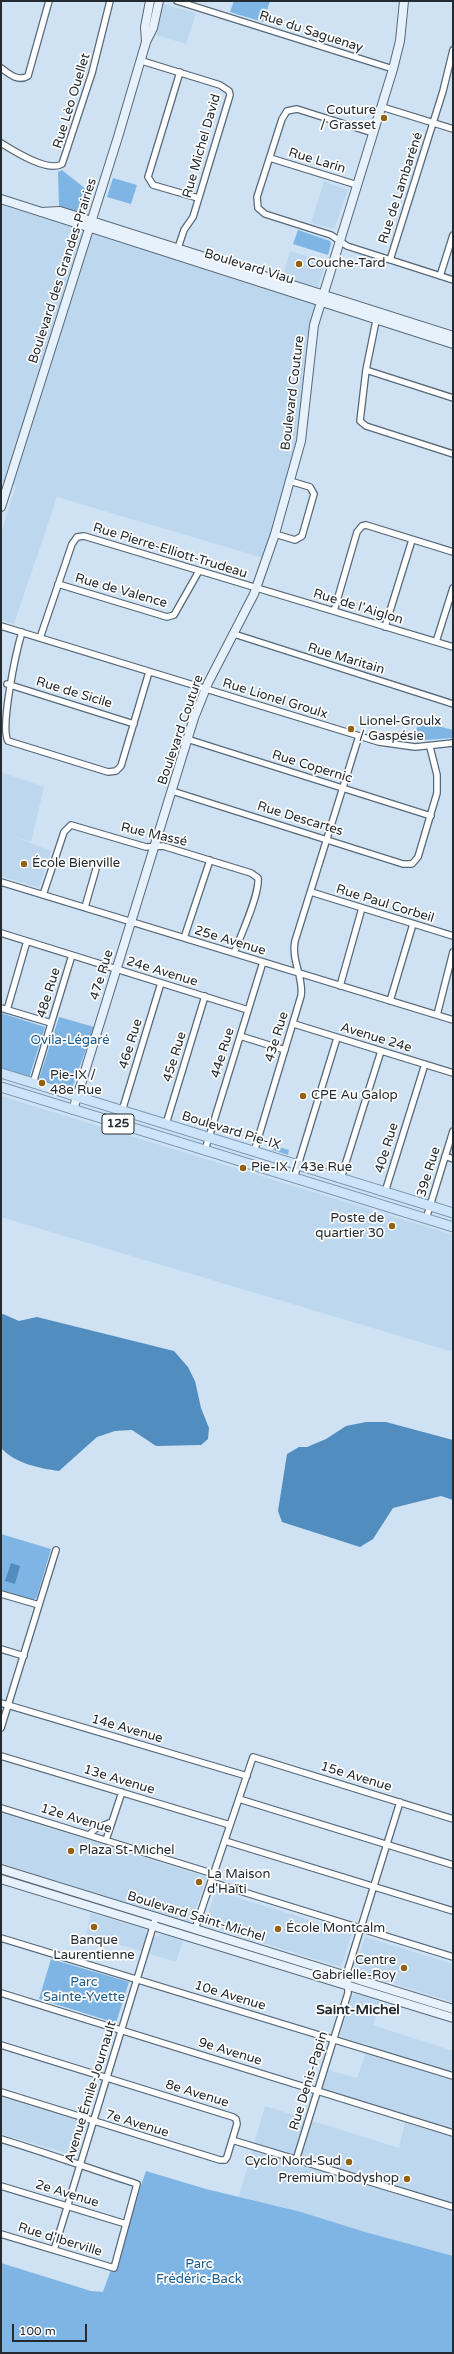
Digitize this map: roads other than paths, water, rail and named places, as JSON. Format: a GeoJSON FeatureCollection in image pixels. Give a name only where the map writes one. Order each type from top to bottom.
{"type":"FeatureCollection","features":[{"type":"Feature","properties":{"kind":"main road","name":"Boulevard des Grandes-Prairies"},"geometry":{"type":"LineString","coordinates":[[146,42],[145,27],[150,1]]}},
{"type":"Feature","properties":{"kind":"main road","name":"Boulevard des Grandes-Prairies"},"geometry":{"type":"LineString","coordinates":[[1,507],[142,61],[146,42],[153,28],[159,1]]}},
{"type":"Feature","properties":{"kind":"main road","name":"Boulevard Couture"},"geometry":{"type":"LineString","coordinates":[[154,847],[187,740],[205,689],[257,588],[275,534],[301,441],[311,341],[321,298],[393,69],[400,41],[404,1]]}},
{"type":"Feature","properties":{"kind":"main road","name":"Boulevard Viau"},"geometry":{"type":"LineString","coordinates":[[1,199],[38,212],[60,211],[90,225],[377,316],[453,344]]}},
{"type":"Feature","properties":{"kind":"main road","name":"Boulevard Viau"},"geometry":{"type":"LineString","coordinates":[[90,225],[178,248],[321,298]]}},
{"type":"Feature","properties":{"kind":"main road","name":"Boulevard Viau"},"geometry":{"type":"LineString","coordinates":[[377,316],[453,336]]}},
{"type":"Feature","properties":{"kind":"main road","name":"47e Rue"},"geometry":{"type":"LineString","coordinates":[[73,1110],[154,847]]}},
{"type":"Feature","properties":{"kind":"main road","name":"Boulevard Pie-IX"},"geometry":{"type":"LineString","coordinates":[[1,1073],[453,1213]]}},
{"type":"Feature","properties":{"kind":"main road","name":"Boulevard Pie-IX"},"geometry":{"type":"LineString","coordinates":[[1,1087],[453,1227]]}},
{"type":"Feature","properties":{"kind":"main road","name":"Boulevard Saint-Michel"},"geometry":{"type":"LineString","coordinates":[[1,1869],[453,2009]]}},
{"type":"Feature","properties":{"kind":"main road","name":"Boulevard Saint-Michel"},"geometry":{"type":"LineString","coordinates":[[1,1879],[453,2018]]}},
{"type":"Feature","properties":{"kind":"street"},"geometry":{"type":"LineString","coordinates":[[1,68],[17,78],[24,78],[28,76],[49,1]]}},
{"type":"Feature","properties":{"kind":"street","name":"Rue Lèo Ouellet"},"geometry":{"type":"LineString","coordinates":[[1,143],[28,159],[54,166],[62,164],[92,73],[110,1]]}},
{"type":"Feature","properties":{"kind":"street","name":"Rue du Saguenay"},"geometry":{"type":"LineString","coordinates":[[177,1],[393,69]]}},
{"type":"Feature","properties":{"kind":"street","name":"Rue de Lambaréné"},"geometry":{"type":"LineString","coordinates":[[390,260],[433,123],[453,50]]}},
{"type":"Feature","properties":{"kind":"street","name":"Rue Michel David"},"geometry":{"type":"LineString","coordinates":[[142,61],[226,87],[230,95],[198,198],[178,248]]}},
{"type":"Feature","properties":{"kind":"street"},"geometry":{"type":"LineString","coordinates":[[180,72],[148,177],[154,184],[198,198]]}},
{"type":"Feature","properties":{"kind":"street"},"geometry":{"type":"LineString","coordinates":[[382,107],[453,129]]}},
{"type":"Feature","properties":{"kind":"street"},"geometry":{"type":"LineString","coordinates":[[373,132],[292,109],[284,114],[257,197],[258,208],[261,212],[331,235],[347,246],[453,280]]}},
{"type":"Feature","properties":{"kind":"street","name":"Rue Larin"},"geometry":{"type":"LineString","coordinates":[[270,158],[357,185]]}},
{"type":"Feature","properties":{"kind":"street"},"geometry":{"type":"LineString","coordinates":[[440,276],[453,235]]}},
{"type":"Feature","properties":{"kind":"street"},"geometry":{"type":"LineString","coordinates":[[377,316],[366,370],[360,414],[363,424],[453,454]]}},
{"type":"Feature","properties":{"kind":"street"},"geometry":{"type":"LineString","coordinates":[[366,370],[453,398]]}},
{"type":"Feature","properties":{"kind":"street"},"geometry":{"type":"LineString","coordinates":[[275,534],[296,540],[302,536],[314,494],[310,487],[290,481]]}},
{"type":"Feature","properties":{"kind":"street"},"geometry":{"type":"LineString","coordinates":[[334,611],[357,532],[362,526],[370,526],[453,552]]}},
{"type":"Feature","properties":{"kind":"street","name":"Rue Pierre-Elliott-Trudeau"},"geometry":{"type":"LineString","coordinates":[[58,584],[72,544],[77,537],[88,536],[257,588]]}},
{"type":"Feature","properties":{"kind":"street"},"geometry":{"type":"LineString","coordinates":[[385,627],[412,540]]}},
{"type":"Feature","properties":{"kind":"street","name":"Rue de Valence"},"geometry":{"type":"LineString","coordinates":[[58,584],[167,617],[174,614],[198,571]]}},
{"type":"Feature","properties":{"kind":"street"},"geometry":{"type":"LineString","coordinates":[[40,638],[58,584]]}},
{"type":"Feature","properties":{"kind":"street","name":"Rue de l'Aiglon"},"geometry":{"type":"LineString","coordinates":[[257,588],[453,648]]}},
{"type":"Feature","properties":{"kind":"street"},"geometry":{"type":"LineString","coordinates":[[436,642],[453,588]]}},
{"type":"Feature","properties":{"kind":"street","name":"Rue Lionel Groulx"},"geometry":{"type":"LineString","coordinates":[[1,626],[358,736],[395,745],[430,747],[453,743]]}},
{"type":"Feature","properties":{"kind":"street"},"geometry":{"type":"LineString","coordinates":[[22,632],[7,684],[2,727],[3,736],[8,741],[108,772],[116,771],[121,766],[149,672]]}},
{"type":"Feature","properties":{"kind":"street","name":"Rue Maritain"},"geometry":{"type":"LineString","coordinates":[[234,634],[453,704]]}},
{"type":"Feature","properties":{"kind":"street","name":"Rue de Sicile"},"geometry":{"type":"LineString","coordinates":[[7,684],[134,724]]}},
{"type":"Feature","properties":{"kind":"street","name":"43e Rue"},"geometry":{"type":"LineString","coordinates":[[254,1152],[294,1024],[302,991],[294,946],[358,736]]}},
{"type":"Feature","properties":{"kind":"street","name":"Rue Copernic"},"geometry":{"type":"LineString","coordinates":[[187,740],[431,816]]}},
{"type":"Feature","properties":{"kind":"street"},"geometry":{"type":"LineString","coordinates":[[430,747],[438,784],[431,816]]}},
{"type":"Feature","properties":{"kind":"street","name":"Rue Descartes"},"geometry":{"type":"LineString","coordinates":[[172,791],[403,864],[412,864],[418,857],[431,816]]}},
{"type":"Feature","properties":{"kind":"street","name":"Rue Massé"},"geometry":{"type":"LineString","coordinates":[[43,895],[56,853],[68,826],[75,826],[146,847],[163,846],[210,860],[251,873],[258,878],[258,886],[234,953]]}},
{"type":"Feature","properties":{"kind":"street"},"geometry":{"type":"LineString","coordinates":[[184,938],[210,860]]}},
{"type":"Feature","properties":{"kind":"street"},"geometry":{"type":"LineString","coordinates":[[84,907],[96,869]]}},
{"type":"Feature","properties":{"kind":"street","name":"25e Avenue"},"geometry":{"type":"LineString","coordinates":[[1,882],[453,1020]]}},
{"type":"Feature","properties":{"kind":"street","name":"Rue Paul Corbeil"},"geometry":{"type":"LineString","coordinates":[[311,892],[453,936]]}},
{"type":"Feature","properties":{"kind":"street"},"geometry":{"type":"LineString","coordinates":[[340,986],[362,908]]}},
{"type":"Feature","properties":{"kind":"street"},"geometry":{"type":"LineString","coordinates":[[390,1001],[413,924]]}},
{"type":"Feature","properties":{"kind":"street","name":"24e Avenue"},"geometry":{"type":"LineString","coordinates":[[1,933],[248,1010]]}},
{"type":"Feature","properties":{"kind":"street"},"geometry":{"type":"LineString","coordinates":[[27,941],[4,1009],[51,1023]]}},
{"type":"Feature","properties":{"kind":"street"},"geometry":{"type":"LineString","coordinates":[[436,1015],[453,952]]}},
{"type":"Feature","properties":{"kind":"street","name":"48e Rue"},"geometry":{"type":"LineString","coordinates":[[33,1083],[72,955]]}},
{"type":"Feature","properties":{"kind":"street","name":"44e Rue"},"geometry":{"type":"LineString","coordinates":[[205,1150],[263,962]]}},
{"type":"Feature","properties":{"kind":"street","name":"46e Rue"},"geometry":{"type":"LineString","coordinates":[[122,1110],[161,983]]}},
{"type":"Feature","properties":{"kind":"street","name":"45e Rue"},"geometry":{"type":"LineString","coordinates":[[166,1124],[205,996]]}},
{"type":"Feature","properties":{"kind":"street","name":"Avenue 24e"},"geometry":{"type":"LineString","coordinates":[[294,1024],[453,1073]]}},
{"type":"Feature","properties":{"kind":"street"},"geometry":{"type":"LineString","coordinates":[[240,1036],[285,1050]]}},
{"type":"Feature","properties":{"kind":"street"},"geometry":{"type":"LineString","coordinates":[[294,1178],[338,1038]]}},
{"type":"Feature","properties":{"kind":"street"},"geometry":{"type":"LineString","coordinates":[[341,1178],[381,1051]]}},
{"type":"Feature","properties":{"kind":"street","name":"40e Rue"},"geometry":{"type":"LineString","coordinates":[[385,1192],[425,1064]]}},
{"type":"Feature","properties":{"kind":"street","name":"39e Rue"},"geometry":{"type":"LineString","coordinates":[[426,1219],[453,1132]]}},
{"type":"Feature","properties":{"kind":"street"},"geometry":{"type":"LineString","coordinates":[[445,1156],[453,1159]]}},
{"type":"Feature","properties":{"kind":"street"},"geometry":{"type":"LineString","coordinates":[[1,1728],[56,1550]]}},
{"type":"Feature","properties":{"kind":"street"},"geometry":{"type":"LineString","coordinates":[[1,1594],[39,1605]]}},
{"type":"Feature","properties":{"kind":"street"},"geometry":{"type":"LineString","coordinates":[[1,1649],[24,1656]]}},
{"type":"Feature","properties":{"kind":"street","name":"14e Avenue"},"geometry":{"type":"LineString","coordinates":[[1,1703],[247,1776]]}},
{"type":"Feature","properties":{"kind":"street","name":"13e Avenue"},"geometry":{"type":"LineString","coordinates":[[1,1756],[230,1825]]}},
{"type":"Feature","properties":{"kind":"street","name":"15e Avenue"},"geometry":{"type":"LineString","coordinates":[[247,1776],[253,1757],[453,1819]]}},
{"type":"Feature","properties":{"kind":"street"},"geometry":{"type":"LineString","coordinates":[[195,1929],[247,1776]]}},
{"type":"Feature","properties":{"kind":"street"},"geometry":{"type":"LineString","coordinates":[[106,1840],[122,1792]]}},
{"type":"Feature","properties":{"kind":"street"},"geometry":{"type":"LineString","coordinates":[[240,1799],[453,1865]]}},
{"type":"Feature","properties":{"kind":"street","name":"Rue Denis-Papin"},"geometry":{"type":"LineString","coordinates":[[296,2160],[348,1993],[348,1969],[400,1802]]}},
{"type":"Feature","properties":{"kind":"street","name":"12e Avenue"},"geometry":{"type":"LineString","coordinates":[[1,1808],[214,1874]]}},
{"type":"Feature","properties":{"kind":"street"},"geometry":{"type":"LineString","coordinates":[[89,1835],[95,1829],[112,1822]]}},
{"type":"Feature","properties":{"kind":"street"},"geometry":{"type":"LineString","coordinates":[[225,1841],[453,1911]]}},
{"type":"Feature","properties":{"kind":"street"},"geometry":{"type":"LineString","coordinates":[[211,1882],[453,1958]]}},
{"type":"Feature","properties":{"kind":"street","name":"Avenue Émile-Journault"},"geometry":{"type":"LineString","coordinates":[[54,2250],[156,1917]]}},
{"type":"Feature","properties":{"kind":"street","name":"10e Avenue"},"geometry":{"type":"LineString","coordinates":[[1,1938],[453,2076]]}},
{"type":"Feature","properties":{"kind":"street","name":"9e Avenue"},"geometry":{"type":"LineString","coordinates":[[1,1993],[453,2133]]}},
{"type":"Feature","properties":{"kind":"street","name":"8e Avenue"},"geometry":{"type":"LineString","coordinates":[[1,2045],[233,2117],[236,2119],[237,2124],[232,2140]]}},
{"type":"Feature","properties":{"kind":"street","name":"7e Avenue"},"geometry":{"type":"LineString","coordinates":[[1,2092],[220,2160],[224,2160],[227,2157],[232,2140]]}},
{"type":"Feature","properties":{"kind":"street"},"geometry":{"type":"LineString","coordinates":[[1,2139],[137,2184],[126,2224]]}},
{"type":"Feature","properties":{"kind":"street"},"geometry":{"type":"LineString","coordinates":[[232,2140],[453,2207]]}},
{"type":"Feature","properties":{"kind":"street","name":"2e Avenue"},"geometry":{"type":"LineString","coordinates":[[1,2186],[126,2224]]}},
{"type":"Feature","properties":{"kind":"street","name":"Rue d'Iberville"},"geometry":{"type":"LineString","coordinates":[[1,2234],[114,2268],[126,2224]]}},
{"type":"Feature","properties":{"kind":"place","name":"Couture / Grasset"},"geometry":{"type":"Point","coordinates":[384,118]}},
{"type":"Feature","properties":{"kind":"place","name":"Couche-Tard"},"geometry":{"type":"Point","coordinates":[299,264]}},
{"type":"Feature","properties":{"kind":"place","name":"Lionel-Groulx / Gaspésie"},"geometry":{"type":"Point","coordinates":[351,729]}},
{"type":"Feature","properties":{"kind":"place","name":"École Bienville"},"geometry":{"type":"Point","coordinates":[24,864]}},
{"type":"Feature","properties":{"kind":"place","name":"Pie-IX / 48e Rue"},"geometry":{"type":"Point","coordinates":[42,1083]}},
{"type":"Feature","properties":{"kind":"place","name":"CPE Au Galop"},"geometry":{"type":"Point","coordinates":[303,1096]}},
{"type":"Feature","properties":{"kind":"place","name":"Pie-IX / 43e Rue"},"geometry":{"type":"Point","coordinates":[243,1168]}},
{"type":"Feature","properties":{"kind":"place","name":"Poste de quartier 30"},"geometry":{"type":"Point","coordinates":[392,1226]}},
{"type":"Feature","properties":{"kind":"place","name":"Plaza St-Michel"},"geometry":{"type":"Point","coordinates":[71,1851]}},
{"type":"Feature","properties":{"kind":"place","name":"La Maison d'Haïti"},"geometry":{"type":"Point","coordinates":[199,1882]}},
{"type":"Feature","properties":{"kind":"place","name":"Banque Laurentienne"},"geometry":{"type":"Point","coordinates":[94,1927]}},
{"type":"Feature","properties":{"kind":"place","name":"École Montcalm"},"geometry":{"type":"Point","coordinates":[278,1929]}},
{"type":"Feature","properties":{"kind":"place","name":"Centre Gabrielle-Roy"},"geometry":{"type":"Point","coordinates":[404,1968]}},
{"type":"Feature","properties":{"kind":"place","name":"Cyclo Nord-Sud"},"geometry":{"type":"Point","coordinates":[349,2162]}},
{"type":"Feature","properties":{"kind":"place","name":"Premium bodyshop"},"geometry":{"type":"Point","coordinates":[407,2179]}},
{"type":"Feature","properties":{"kind":"district","name":"Saint-Michel"},"geometry":{"type":"Point","coordinates":[358,2010]}},
{"type":"Feature","properties":{"kind":"park label","name":"Ovila-Légaré"},"geometry":{"type":"Point","coordinates":[70,1041]}},
{"type":"Feature","properties":{"kind":"park label","name":"Parc Sainte-Yvette"},"geometry":{"type":"Point","coordinates":[84,1990]}},
{"type":"Feature","properties":{"kind":"park label","name":"Parc Frédéric-Back"},"geometry":{"type":"Point","coordinates":[199,2272]}}]}
